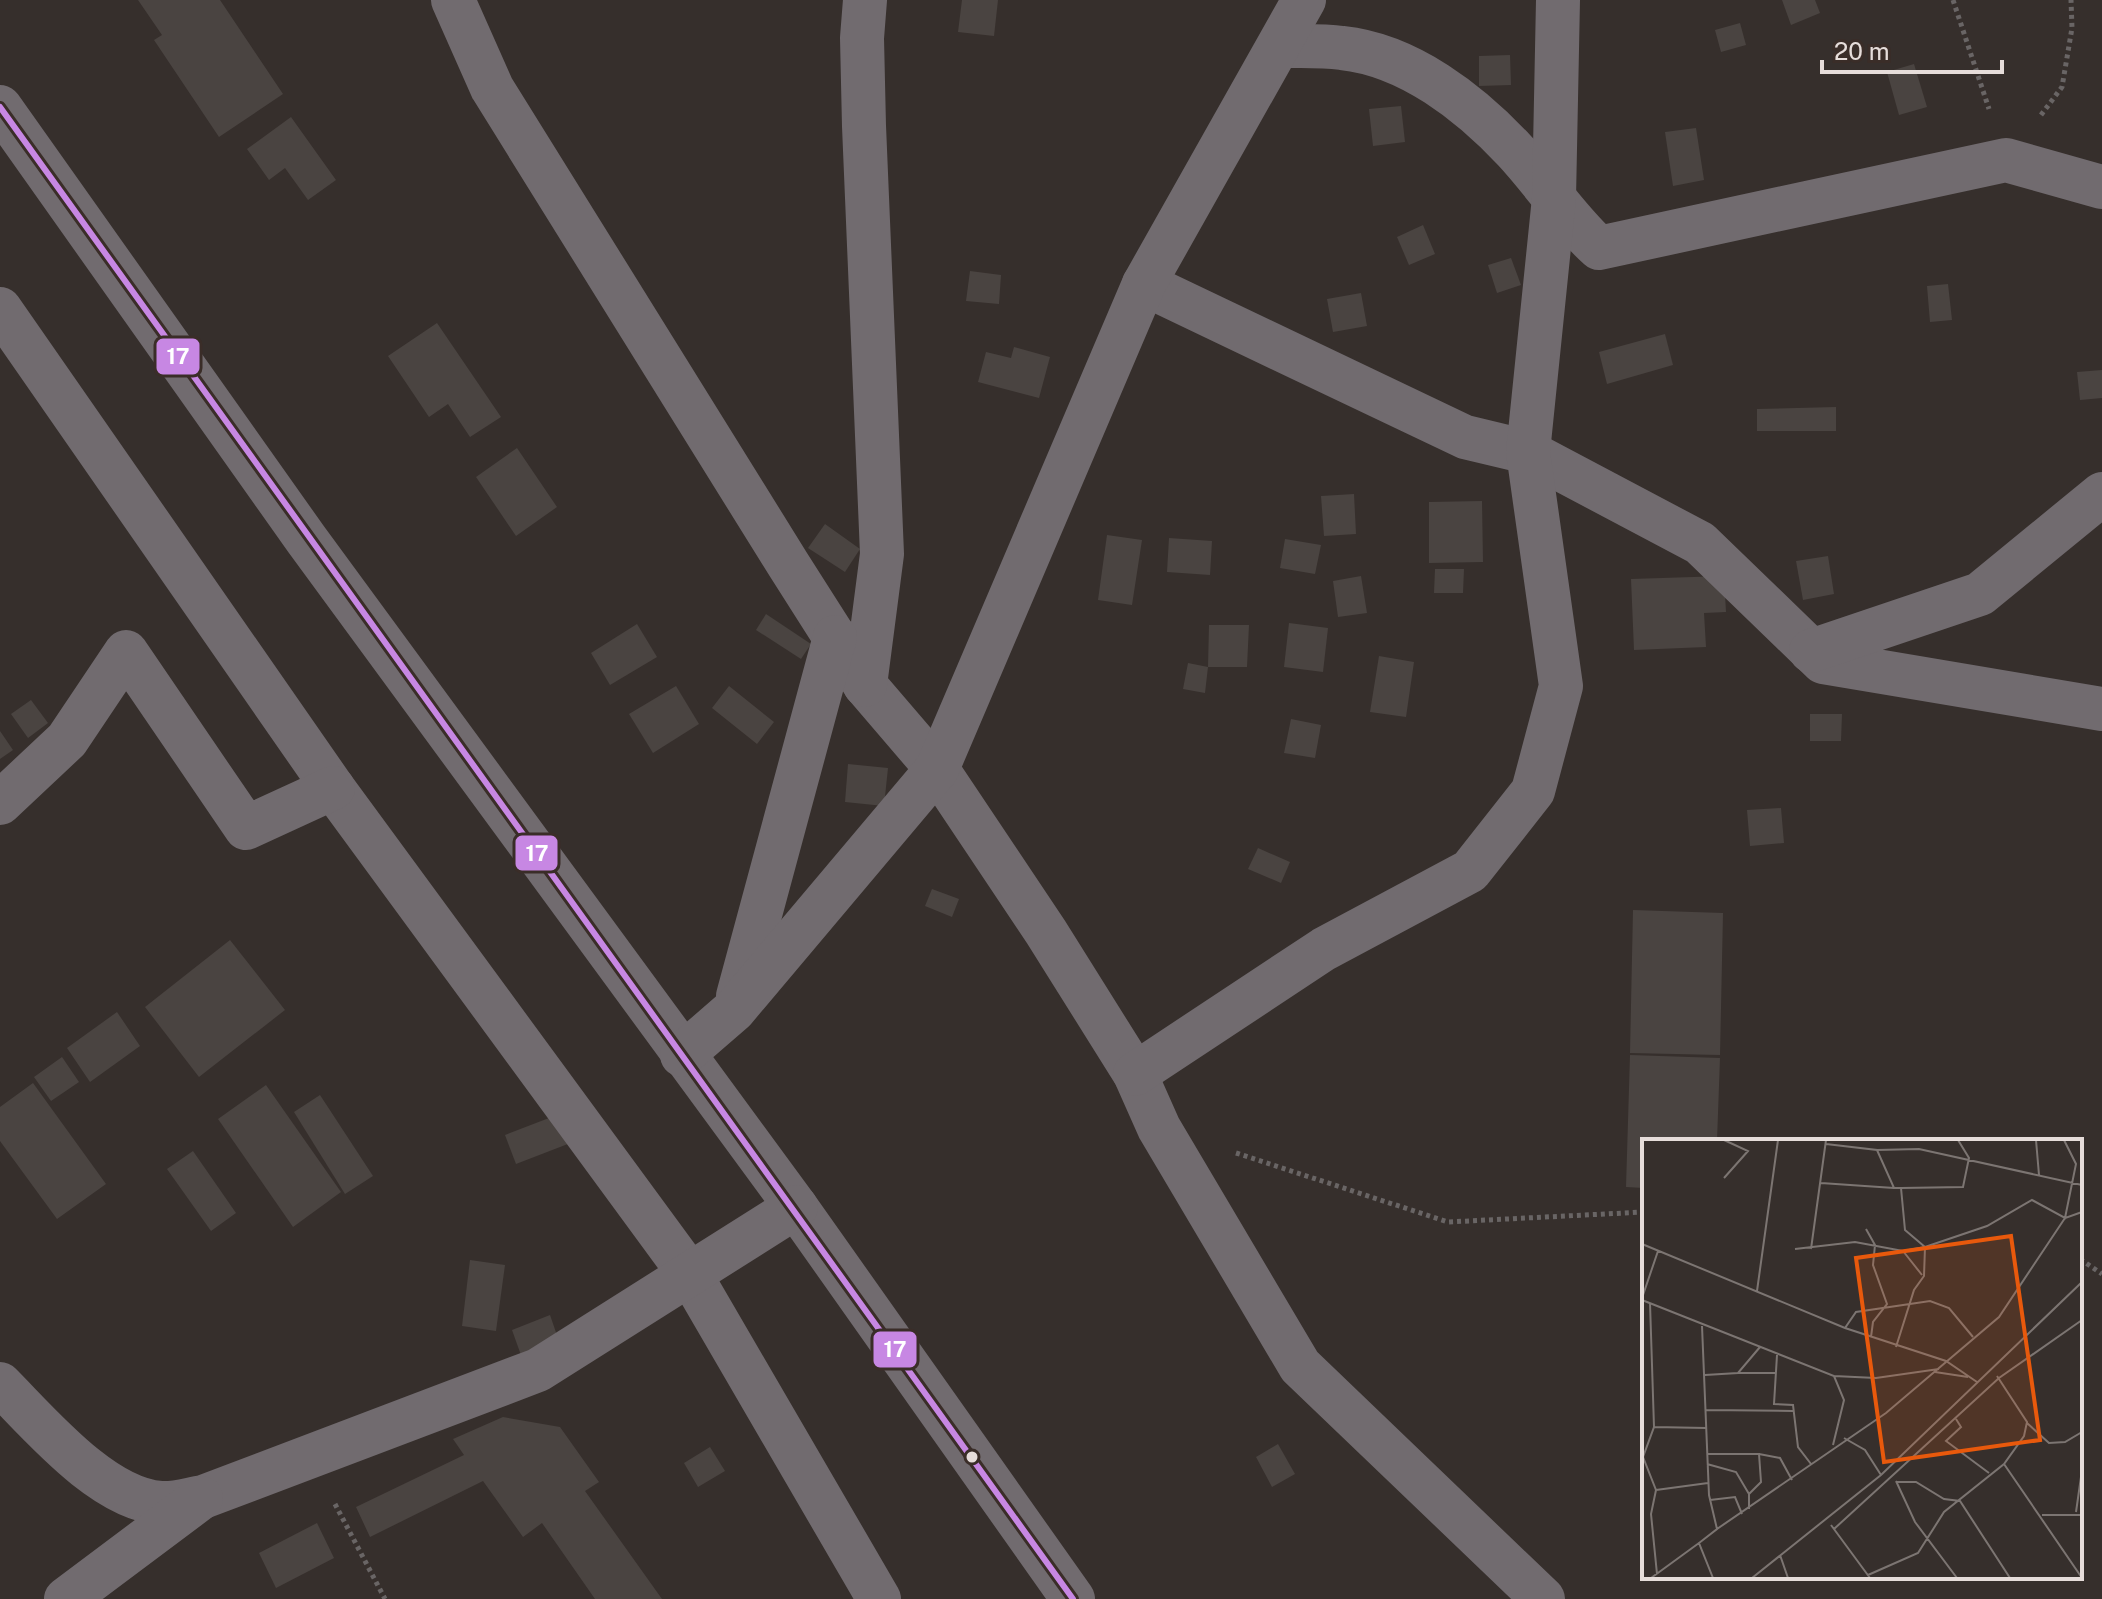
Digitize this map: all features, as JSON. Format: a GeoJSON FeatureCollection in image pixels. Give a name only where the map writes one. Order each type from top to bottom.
{"type":"FeatureCollection","features":[{"type":"Feature","properties":{"kind":"street"},"geometry":{"type":"LineString","coordinates":[[453,0],[492,88],[865,685],[937,769],[1046,932],[1135,1074],[1159,1128],[1300,1366],[1543,1599]]}},
{"type":"Feature","properties":{"kind":"street"},"geometry":{"type":"LineString","coordinates":[[865,0],[862,38],[864,126],[882,554],[865,685]]}},
{"type":"Feature","properties":{"kind":"street"},"geometry":{"type":"LineString","coordinates":[[682,1055],[734,1010],[937,769],[1144,284],[1304,0]]}},
{"type":"Feature","properties":{"kind":"street"},"geometry":{"type":"LineString","coordinates":[[1135,1074],[1324,949],[1470,871],[1533,791],[1561,686],[1528,452],[1554,198],[1558,0]]}},
{"type":"Feature","properties":{"kind":"street"},"geometry":{"type":"LineString","coordinates":[[1280,46],[1344,48],[1391,61],[1429,79],[1467,105],[1495,132],[1599,248],[2006,160],[2102,187]]}},
{"type":"Feature","properties":{"kind":"street"},"geometry":{"type":"LineString","coordinates":[[0,107],[306,539],[796,1207],[1073,1599]]}},
{"type":"Feature","properties":{"kind":"street"},"geometry":{"type":"LineString","coordinates":[[1144,284],[1465,437],[1528,452],[1700,543],[1823,662],[2102,709]]}},
{"type":"Feature","properties":{"kind":"street"},"geometry":{"type":"LineString","coordinates":[[0,309],[333,788],[691,1276],[879,1599]]}},
{"type":"Feature","properties":{"kind":"street"},"geometry":{"type":"LineString","coordinates":[[1811,651],[1980,594],[2102,494]]}},
{"type":"Feature","properties":{"kind":"street"},"geometry":{"type":"LineString","coordinates":[[734,1010],[835,637]]}},
{"type":"Feature","properties":{"kind":"street"},"geometry":{"type":"LineString","coordinates":[[0,803],[67,740],[126,652],[246,828],[333,788]]}},
{"type":"Feature","properties":{"kind":"street"},"geometry":{"type":"LineString","coordinates":[[0,1384],[62,1446],[123,1493],[161,1504],[203,1497],[311,1459],[538,1370],[796,1207]]}},
{"type":"Feature","properties":{"kind":"street"},"geometry":{"type":"LineString","coordinates":[[66,1599],[203,1497]]}},
{"type":"Feature","properties":{"kind":"path"},"geometry":{"type":"LineString","coordinates":[[1953,0],[2006,160]]}},
{"type":"Feature","properties":{"kind":"path"},"geometry":{"type":"LineString","coordinates":[[2006,160],[2062,87],[2072,28],[2071,0]]}},
{"type":"Feature","properties":{"kind":"path"},"geometry":{"type":"LineString","coordinates":[[1159,1128],[1448,1222],[1642,1212]]}},
{"type":"Feature","properties":{"kind":"path"},"geometry":{"type":"LineString","coordinates":[[2082,1260],[2102,1274]]}},
{"type":"Feature","properties":{"kind":"path"},"geometry":{"type":"LineString","coordinates":[[311,1459],[385,1599]]}},
{"type":"Feature","properties":{"kind":"building"},"geometry":{"type":"Polygon","coordinates":[[[138,0],[220,0],[283,94],[219,137],[154,40],[162,35],[138,0]]]}},
{"type":"Feature","properties":{"kind":"building"},"geometry":{"type":"Polygon","coordinates":[[[962,0],[998,0],[994,36],[958,32],[962,0]]]}},
{"type":"Feature","properties":{"kind":"building"},"geometry":{"type":"Polygon","coordinates":[[[1782,0],[1815,0],[1820,13],[1791,25],[1782,0]]]}},
{"type":"Feature","properties":{"kind":"building"},"geometry":{"type":"Polygon","coordinates":[[[1740,23],[1746,45],[1721,52],[1715,30],[1740,23]]]}},
{"type":"Feature","properties":{"kind":"building"},"geometry":{"type":"Polygon","coordinates":[[[1510,55],[1511,85],[1479,86],[1479,56],[1510,55]]]}},
{"type":"Feature","properties":{"kind":"building"},"geometry":{"type":"Polygon","coordinates":[[[1914,64],[1927,107],[1899,115],[1887,72],[1914,64]]]}},
{"type":"Feature","properties":{"kind":"building"},"geometry":{"type":"Polygon","coordinates":[[[1401,106],[1405,142],[1373,146],[1369,109],[1401,106]]]}},
{"type":"Feature","properties":{"kind":"building"},"geometry":{"type":"Polygon","coordinates":[[[291,117],[336,180],[308,200],[285,168],[269,180],[247,149],[291,117]]]}},
{"type":"Feature","properties":{"kind":"building"},"geometry":{"type":"Polygon","coordinates":[[[1696,128],[1704,180],[1673,186],[1665,132],[1696,128]]]}},
{"type":"Feature","properties":{"kind":"building"},"geometry":{"type":"Polygon","coordinates":[[[1423,225],[1435,254],[1409,265],[1397,237],[1423,225]]]}},
{"type":"Feature","properties":{"kind":"building"},"geometry":{"type":"Polygon","coordinates":[[[1511,258],[1521,285],[1497,293],[1488,265],[1511,258]]]}},
{"type":"Feature","properties":{"kind":"building"},"geometry":{"type":"Polygon","coordinates":[[[970,271],[1001,275],[999,304],[966,301],[970,271]]]}},
{"type":"Feature","properties":{"kind":"building"},"geometry":{"type":"Polygon","coordinates":[[[1948,284],[1952,320],[1930,322],[1927,286],[1948,284]]]}},
{"type":"Feature","properties":{"kind":"building"},"geometry":{"type":"Polygon","coordinates":[[[1361,293],[1367,326],[1333,332],[1327,299],[1361,293]]]}},
{"type":"Feature","properties":{"kind":"building"},"geometry":{"type":"Polygon","coordinates":[[[437,323],[501,417],[470,437],[448,404],[429,417],[388,356],[437,323]]]}},
{"type":"Feature","properties":{"kind":"building"},"geometry":{"type":"Polygon","coordinates":[[[1665,334],[1673,365],[1607,384],[1599,352],[1665,334]]]}},
{"type":"Feature","properties":{"kind":"building"},"geometry":{"type":"Polygon","coordinates":[[[1014,347],[1050,357],[1039,398],[978,382],[986,352],[1011,358],[1014,347]]]}},
{"type":"Feature","properties":{"kind":"building"},"geometry":{"type":"Polygon","coordinates":[[[2102,370],[2102,398],[2080,400],[2077,372],[2102,370]]]}},
{"type":"Feature","properties":{"kind":"building"},"geometry":{"type":"Polygon","coordinates":[[[1836,407],[1836,431],[1757,431],[1757,409],[1836,407]]]}},
{"type":"Feature","properties":{"kind":"building"},"geometry":{"type":"Polygon","coordinates":[[[517,448],[557,507],[516,536],[476,477],[517,448]]]}},
{"type":"Feature","properties":{"kind":"building"},"geometry":{"type":"Polygon","coordinates":[[[1354,494],[1356,534],[1324,536],[1321,496],[1354,494]]]}},
{"type":"Feature","properties":{"kind":"building"},"geometry":{"type":"Polygon","coordinates":[[[1482,501],[1483,562],[1429,563],[1429,502],[1482,501]]]}},
{"type":"Feature","properties":{"kind":"building"},"geometry":{"type":"Polygon","coordinates":[[[825,524],[860,549],[845,572],[808,548],[825,524]]]}},
{"type":"Feature","properties":{"kind":"building"},"geometry":{"type":"Polygon","coordinates":[[[1107,535],[1142,540],[1132,605],[1098,600],[1107,535]]]}},
{"type":"Feature","properties":{"kind":"building"},"geometry":{"type":"Polygon","coordinates":[[[1169,538],[1212,541],[1210,575],[1167,572],[1169,538]]]}},
{"type":"Feature","properties":{"kind":"building"},"geometry":{"type":"Polygon","coordinates":[[[1285,539],[1321,545],[1315,574],[1280,568],[1285,539]]]}},
{"type":"Feature","properties":{"kind":"building"},"geometry":{"type":"Polygon","coordinates":[[[1828,556],[1834,594],[1803,600],[1796,561],[1828,556]]]}},
{"type":"Feature","properties":{"kind":"building"},"geometry":{"type":"Polygon","coordinates":[[[1435,569],[1464,569],[1463,593],[1434,593],[1435,569]]]}},
{"type":"Feature","properties":{"kind":"building"},"geometry":{"type":"Polygon","coordinates":[[[1361,576],[1367,613],[1338,617],[1333,581],[1361,576]]]}},
{"type":"Feature","properties":{"kind":"building"},"geometry":{"type":"Polygon","coordinates":[[[1724,576],[1726,612],[1704,613],[1706,647],[1634,650],[1631,579],[1724,576]]]}},
{"type":"Feature","properties":{"kind":"building"},"geometry":{"type":"Polygon","coordinates":[[[766,614],[811,644],[801,659],[756,630],[766,614]]]}},
{"type":"Feature","properties":{"kind":"building"},"geometry":{"type":"Polygon","coordinates":[[[1289,623],[1328,628],[1323,672],[1284,667],[1289,623]]]}},
{"type":"Feature","properties":{"kind":"building"},"geometry":{"type":"Polygon","coordinates":[[[637,624],[657,657],[610,685],[591,653],[637,624]]]}},
{"type":"Feature","properties":{"kind":"building"},"geometry":{"type":"Polygon","coordinates":[[[1209,625],[1249,625],[1247,667],[1208,667],[1209,625]]]}},
{"type":"Feature","properties":{"kind":"building"},"geometry":{"type":"Polygon","coordinates":[[[1379,656],[1414,662],[1406,717],[1370,712],[1379,656]]]}},
{"type":"Feature","properties":{"kind":"building"},"geometry":{"type":"Polygon","coordinates":[[[1188,663],[1208,667],[1205,693],[1183,689],[1188,663]]]}},
{"type":"Feature","properties":{"kind":"building"},"geometry":{"type":"Polygon","coordinates":[[[676,686],[699,724],[653,753],[629,714],[676,686]]]}},
{"type":"Feature","properties":{"kind":"building"},"geometry":{"type":"Polygon","coordinates":[[[729,686],[774,722],[757,744],[712,708],[729,686]]]}},
{"type":"Feature","properties":{"kind":"building"},"geometry":{"type":"Polygon","coordinates":[[[31,700],[48,723],[28,738],[11,714],[31,700]]]}},
{"type":"Feature","properties":{"kind":"building"},"geometry":{"type":"Polygon","coordinates":[[[1810,714],[1842,714],[1841,741],[1810,741],[1810,714]]]}},
{"type":"Feature","properties":{"kind":"building"},"geometry":{"type":"Polygon","coordinates":[[[1291,719],[1321,725],[1315,758],[1284,753],[1291,719]]]}},
{"type":"Feature","properties":{"kind":"building"},"geometry":{"type":"Polygon","coordinates":[[[0,731],[13,750],[0,759],[0,731]]]}},
{"type":"Feature","properties":{"kind":"building"},"geometry":{"type":"Polygon","coordinates":[[[848,764],[888,768],[884,806],[845,802],[848,764]]]}},
{"type":"Feature","properties":{"kind":"building"},"geometry":{"type":"Polygon","coordinates":[[[1781,808],[1784,843],[1750,846],[1747,810],[1781,808]]]}},
{"type":"Feature","properties":{"kind":"building"},"geometry":{"type":"Polygon","coordinates":[[[1258,848],[1290,862],[1281,883],[1248,869],[1258,848]]]}},
{"type":"Feature","properties":{"kind":"building"},"geometry":{"type":"Polygon","coordinates":[[[932,889],[959,899],[952,917],[925,906],[932,889]]]}},
{"type":"Feature","properties":{"kind":"building"},"geometry":{"type":"Polygon","coordinates":[[[1633,910],[1723,913],[1720,1055],[1630,1053],[1633,910]]]}},
{"type":"Feature","properties":{"kind":"building"},"geometry":{"type":"Polygon","coordinates":[[[230,940],[285,1010],[199,1077],[145,1007],[230,940]]]}},
{"type":"Feature","properties":{"kind":"building"},"geometry":{"type":"Polygon","coordinates":[[[117,1012],[140,1046],[90,1082],[67,1048],[117,1012]]]}},
{"type":"Feature","properties":{"kind":"building"},"geometry":{"type":"Polygon","coordinates":[[[1630,1055],[1720,1058],[1717,1139],[1642,1139],[1642,1188],[1626,1187],[1630,1055]]]}},
{"type":"Feature","properties":{"kind":"building"},"geometry":{"type":"Polygon","coordinates":[[[62,1057],[79,1082],[51,1101],[34,1077],[62,1057]]]}},
{"type":"Feature","properties":{"kind":"building"},"geometry":{"type":"Polygon","coordinates":[[[33,1083],[106,1184],[57,1219],[0,1141],[0,1107],[33,1083]]]}},
{"type":"Feature","properties":{"kind":"building"},"geometry":{"type":"Polygon","coordinates":[[[266,1085],[341,1192],[293,1227],[218,1119],[266,1085]]]}},
{"type":"Feature","properties":{"kind":"building"},"geometry":{"type":"Polygon","coordinates":[[[320,1095],[373,1176],[345,1194],[294,1112],[320,1095]]]}},
{"type":"Feature","properties":{"kind":"building"},"geometry":{"type":"Polygon","coordinates":[[[562,1113],[573,1142],[516,1164],[505,1135],[562,1113]]]}},
{"type":"Feature","properties":{"kind":"building"},"geometry":{"type":"Polygon","coordinates":[[[193,1151],[236,1213],[211,1231],[167,1169],[193,1151]]]}},
{"type":"Feature","properties":{"kind":"building"},"geometry":{"type":"Polygon","coordinates":[[[470,1260],[505,1265],[496,1331],[462,1326],[470,1260]]]}},
{"type":"Feature","properties":{"kind":"building"},"geometry":{"type":"Polygon","coordinates":[[[550,1315],[560,1344],[522,1358],[512,1330],[550,1315]]]}},
{"type":"Feature","properties":{"kind":"building"},"geometry":{"type":"Polygon","coordinates":[[[503,1417],[560,1427],[599,1482],[585,1491],[662,1599],[595,1599],[542,1523],[523,1537],[483,1481],[370,1537],[356,1507],[464,1455],[453,1439],[503,1417]]]}},
{"type":"Feature","properties":{"kind":"building"},"geometry":{"type":"Polygon","coordinates":[[[1278,1444],[1295,1474],[1272,1487],[1256,1457],[1278,1444]]]}},
{"type":"Feature","properties":{"kind":"building"},"geometry":{"type":"Polygon","coordinates":[[[710,1447],[725,1471],[698,1487],[684,1463],[710,1447]]]}},
{"type":"Feature","properties":{"kind":"building"},"geometry":{"type":"Polygon","coordinates":[[[317,1523],[334,1558],[276,1588],[259,1553],[317,1523]]]}},
{"type":"Feature","properties":{"kind":"transit line","name":"17"},"geometry":{"type":"LineString","coordinates":[[0,107],[1073,1599]]}}]}
